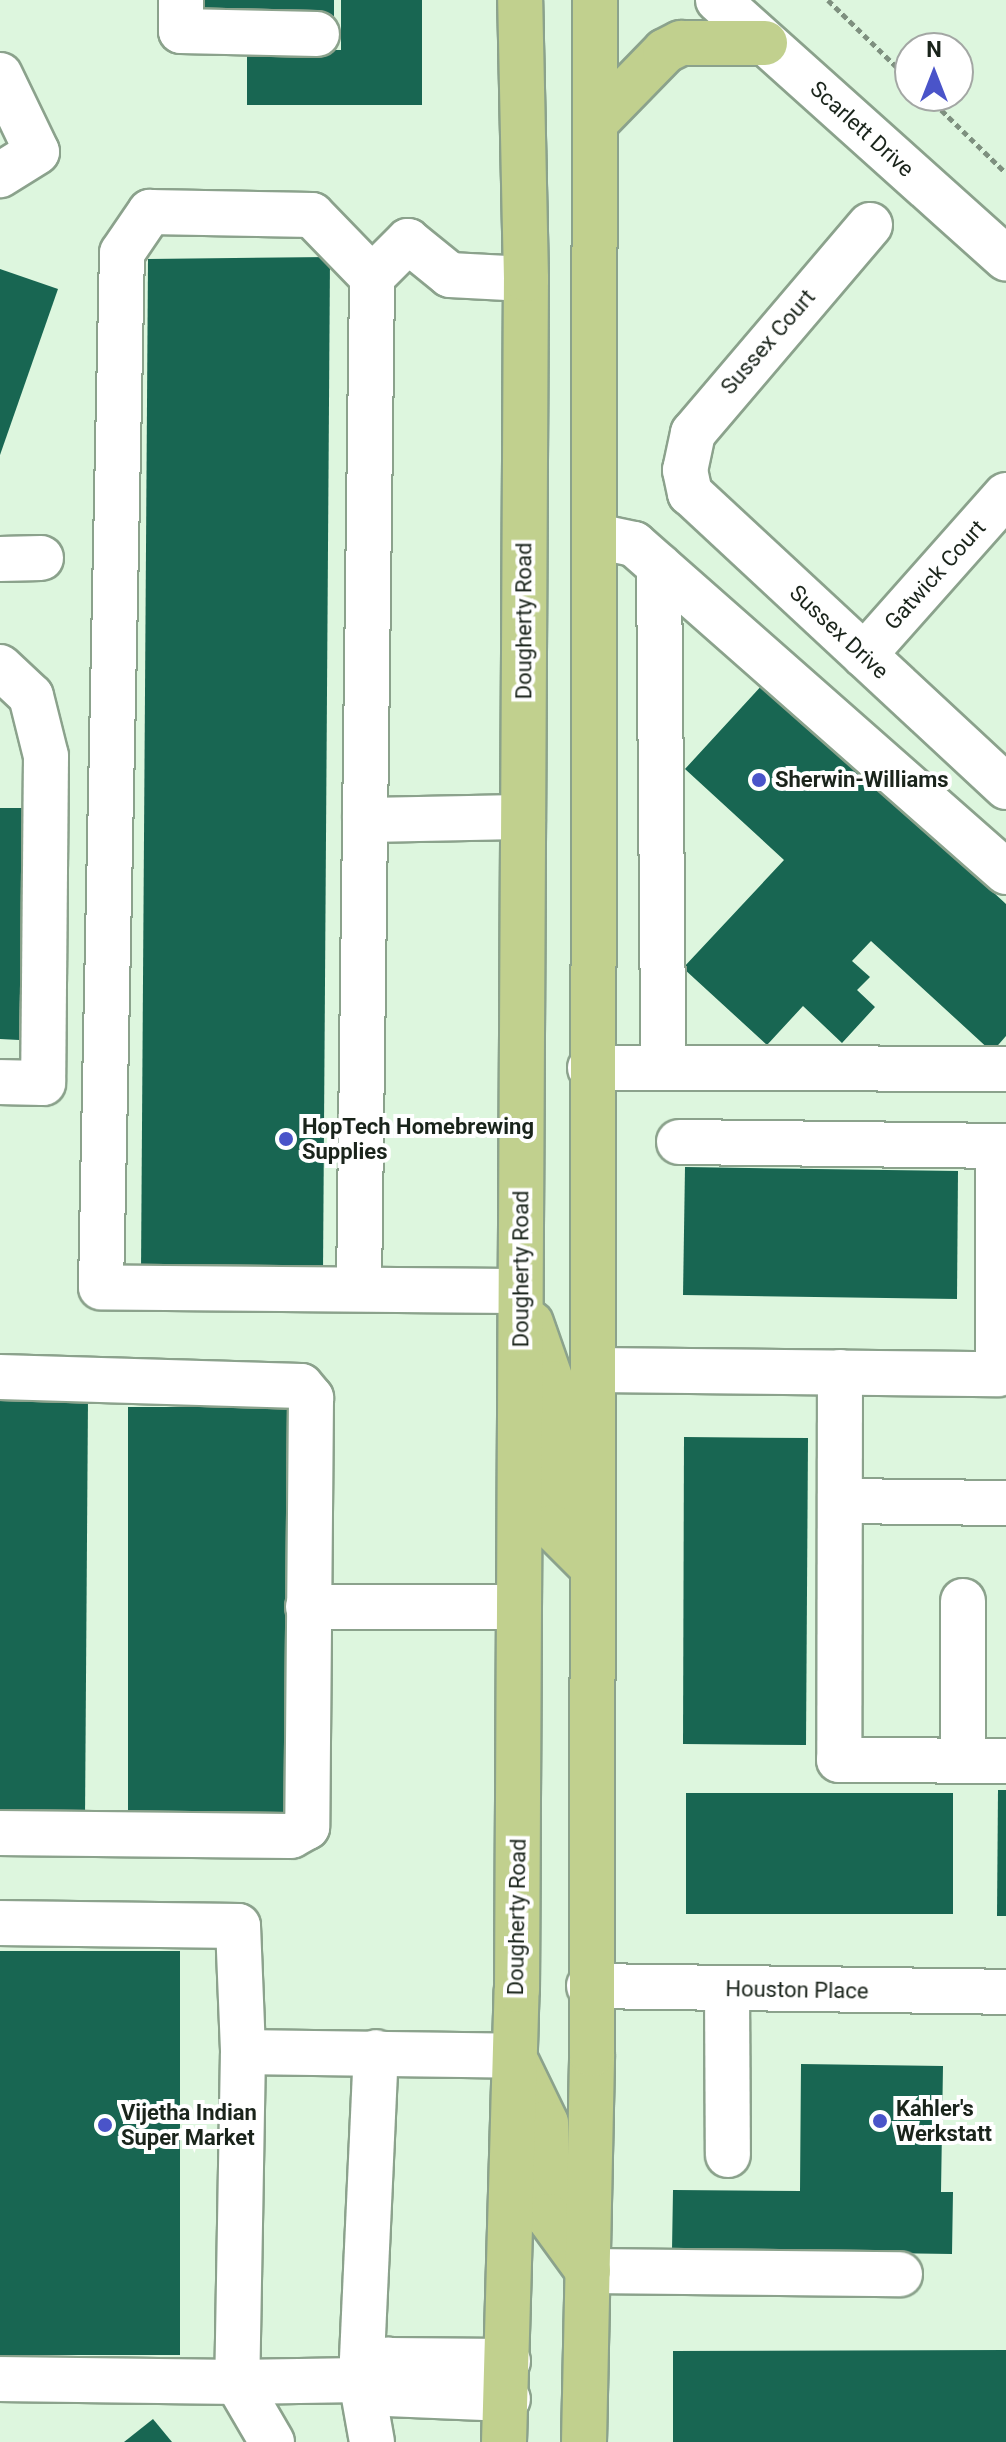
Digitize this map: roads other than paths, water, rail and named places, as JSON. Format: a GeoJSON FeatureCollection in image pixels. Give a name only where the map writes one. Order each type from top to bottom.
{"type":"FeatureCollection","features":[{"type":"Feature","properties":{"kind":"main road","name":"Dougherty Road"},"geometry":{"type":"LineString","coordinates":[[504,2442],[514,2056],[519,1607],[526,279],[520,0]]}},
{"type":"Feature","properties":{"kind":"main road"},"geometry":{"type":"LineString","coordinates":[[584,2442],[588,2271],[594,1370],[590,1068],[596,536],[595,0]]}},
{"type":"Feature","properties":{"kind":"main road"},"geometry":{"type":"LineString","coordinates":[[595,123],[665,51],[681,43],[765,43]]}},
{"type":"Feature","properties":{"kind":"main road"},"geometry":{"type":"LineString","coordinates":[[520,1291],[552,1383],[552,1527],[593,1568]]}},
{"type":"Feature","properties":{"kind":"main road"},"geometry":{"type":"LineString","coordinates":[[514,2056],[546,2123],[548,2216],[588,2271]]}},
{"type":"Feature","properties":{"kind":"street"},"geometry":{"type":"LineString","coordinates":[[181,0],[181,31],[317,34]]}},
{"type":"Feature","properties":{"kind":"street","name":"Scarlett Drive"},"geometry":{"type":"LineString","coordinates":[[718,0],[1006,258]]}},
{"type":"Feature","properties":{"kind":"street"},"geometry":{"type":"LineString","coordinates":[[0,75],[37,152],[0,175]]}},
{"type":"Feature","properties":{"kind":"street"},"geometry":{"type":"LineString","coordinates":[[372,277],[312,215],[150,212],[122,253],[101,1287],[520,1291]]}},
{"type":"Feature","properties":{"kind":"street","name":"Sussex Court"},"geometry":{"type":"LineString","coordinates":[[685,470],[693,433],[715,403],[870,225]]}},
{"type":"Feature","properties":{"kind":"street"},"geometry":{"type":"LineString","coordinates":[[359,1288],[372,277],[408,241],[450,275],[526,279]]}},
{"type":"Feature","properties":{"kind":"street","name":"Sussex Drive"},"geometry":{"type":"LineString","coordinates":[[685,470],[690,493],[1003,779]]}},
{"type":"Feature","properties":{"kind":"street","name":"Gatwick Court"},"geometry":{"type":"LineString","coordinates":[[864,655],[1006,495]]}},
{"type":"Feature","properties":{"kind":"street"},"geometry":{"type":"LineString","coordinates":[[596,536],[634,544],[1006,872]]}},
{"type":"Feature","properties":{"kind":"street"},"geometry":{"type":"LineString","coordinates":[[659,566],[663,1064]]}},
{"type":"Feature","properties":{"kind":"street"},"geometry":{"type":"LineString","coordinates":[[0,667],[31,696],[46,756],[43,1083],[0,1082]]}},
{"type":"Feature","properties":{"kind":"street"},"geometry":{"type":"LineString","coordinates":[[365,820],[523,817]]}},
{"type":"Feature","properties":{"kind":"street"},"geometry":{"type":"LineString","coordinates":[[590,1068],[663,1064],[1006,1069]]}},
{"type":"Feature","properties":{"kind":"street"},"geometry":{"type":"LineString","coordinates":[[594,1370],[998,1374],[1002,1146],[679,1142]]}},
{"type":"Feature","properties":{"kind":"street"},"geometry":{"type":"LineString","coordinates":[[840,1372],[839,1760],[1006,1761]]}},
{"type":"Feature","properties":{"kind":"street"},"geometry":{"type":"LineString","coordinates":[[0,1377],[301,1386],[311,1398],[307,1827],[291,1836],[0,1833]]}},
{"type":"Feature","properties":{"kind":"street"},"geometry":{"type":"LineString","coordinates":[[840,1501],[1006,1503]]}},
{"type":"Feature","properties":{"kind":"street"},"geometry":{"type":"LineString","coordinates":[[963,1601],[963,1761]]}},
{"type":"Feature","properties":{"kind":"street"},"geometry":{"type":"LineString","coordinates":[[308,1607],[519,1607]]}},
{"type":"Feature","properties":{"kind":"street"},"geometry":{"type":"LineString","coordinates":[[0,1923],[238,1926],[243,2052],[237,2382],[272,2442]]}},
{"type":"Feature","properties":{"kind":"street","name":"Houston Place"},"geometry":{"type":"LineString","coordinates":[[589,1986],[1006,1992]]}},
{"type":"Feature","properties":{"kind":"street"},"geometry":{"type":"LineString","coordinates":[[727,1989],[728,2155]]}},
{"type":"Feature","properties":{"kind":"street"},"geometry":{"type":"LineString","coordinates":[[243,2052],[514,2056]]}},
{"type":"Feature","properties":{"kind":"street"},"geometry":{"type":"LineString","coordinates":[[372,2442],[361,2380],[376,2052]]}},
{"type":"Feature","properties":{"kind":"street"},"geometry":{"type":"LineString","coordinates":[[588,2271],[900,2274]]}},
{"type":"Feature","properties":{"kind":"street"},"geometry":{"type":"LineString","coordinates":[[0,2379],[361,2380],[388,2360],[508,2380]]}},
{"type":"Feature","properties":{"kind":"place","name":"Sherwin-Williams"},"geometry":{"type":"Point","coordinates":[759,780]}},
{"type":"Feature","properties":{"kind":"place","name":"HopTech Homebrewing Supplies"},"geometry":{"type":"Point","coordinates":[286,1139]}},
{"type":"Feature","properties":{"kind":"place","name":"Kahler's Werkstatt"},"geometry":{"type":"Point","coordinates":[880,2121]}},
{"type":"Feature","properties":{"kind":"place","name":"Vijetha Indian Super Market"},"geometry":{"type":"Point","coordinates":[105,2125]}}]}
